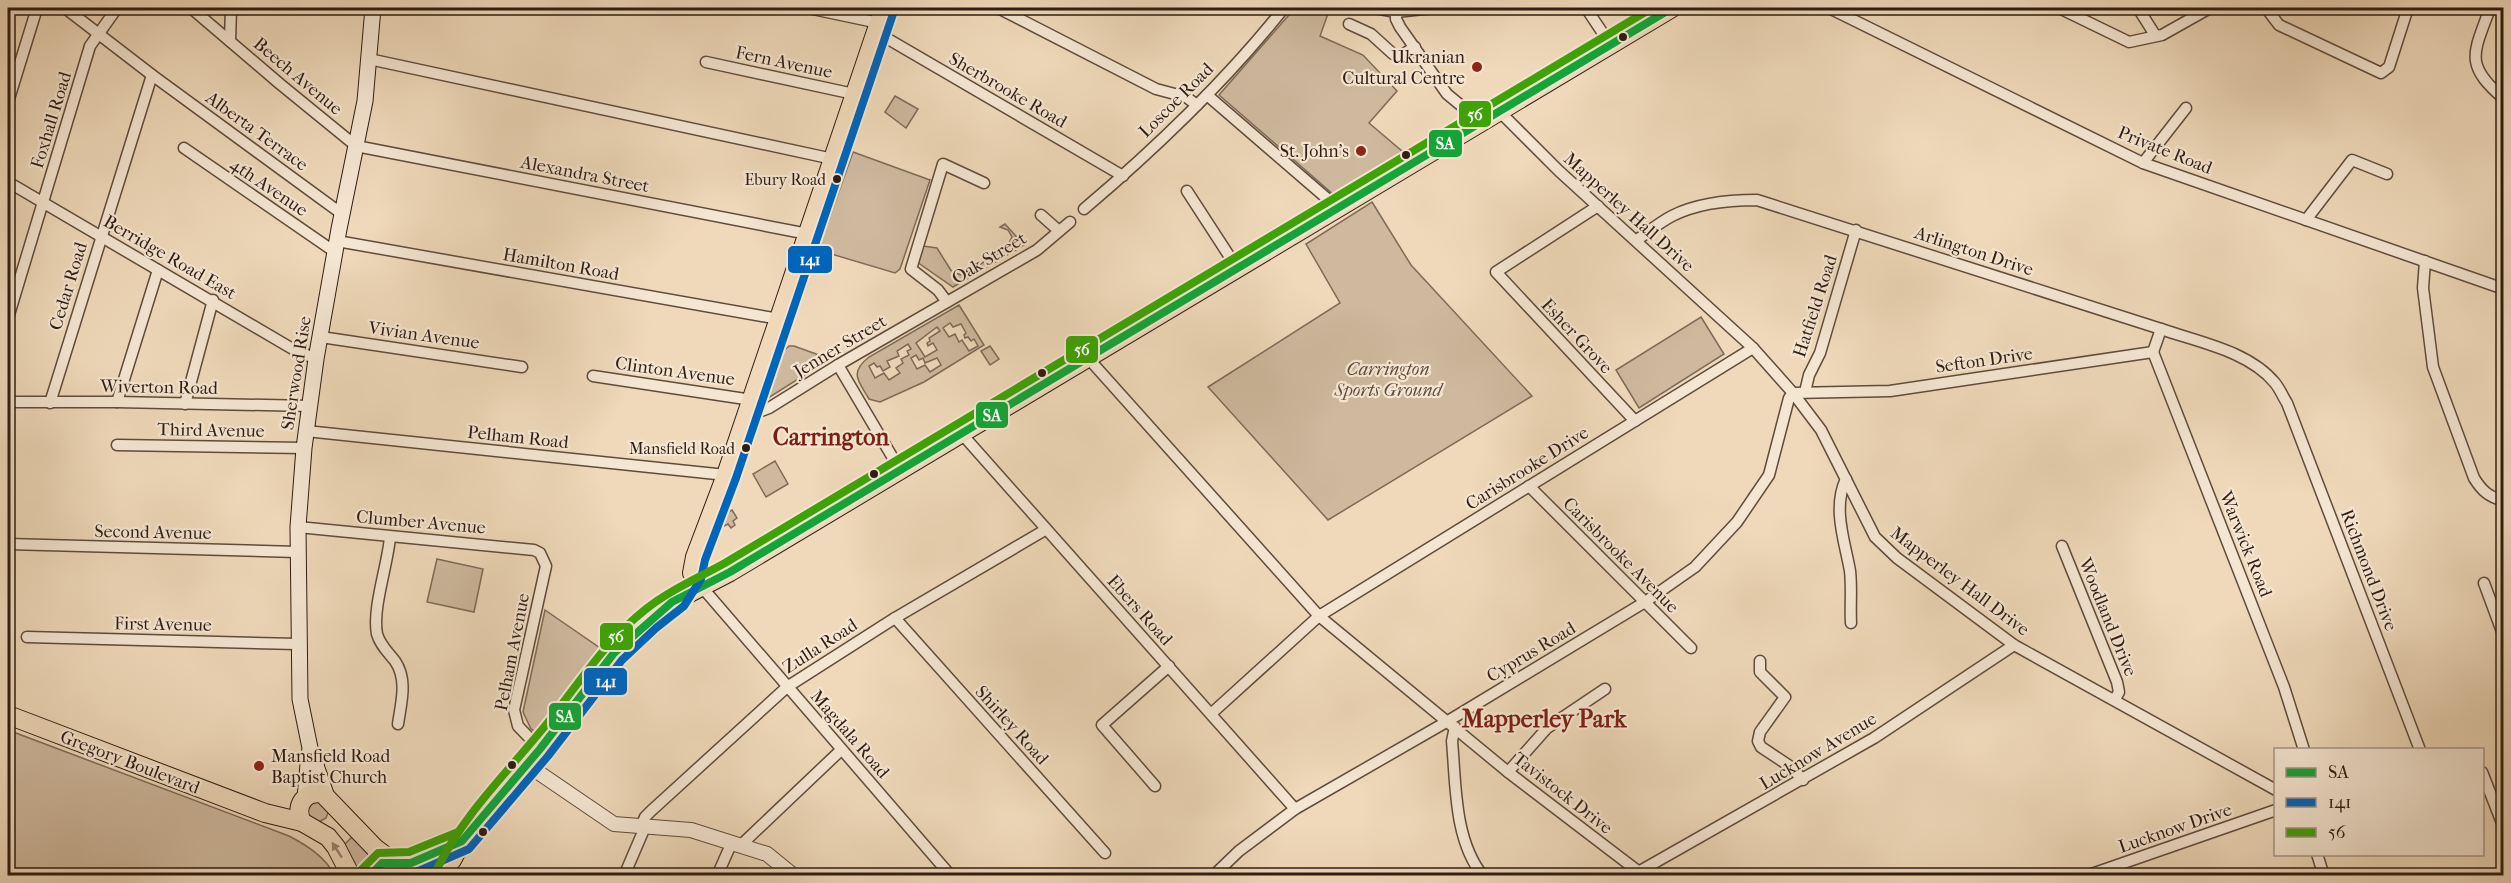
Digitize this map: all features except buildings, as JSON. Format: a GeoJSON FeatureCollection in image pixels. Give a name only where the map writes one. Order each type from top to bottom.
{"type":"FeatureCollection","features":[{"type":"Feature","properties":{"kind":"main road","name":"Sherwood Rise"},"geometry":{"type":"LineString","coordinates":[[330,801],[310,748],[300,699],[297,644],[298,527],[304,448],[316,359],[356,146],[369,59],[373,8]]}},
{"type":"Feature","properties":{"kind":"main road"},"geometry":{"type":"LineString","coordinates":[[696,580],[730,572],[1672,8]]}},
{"type":"Feature","properties":{"kind":"main road"},"geometry":{"type":"LineString","coordinates":[[437,876],[452,860],[462,841],[540,749],[615,653],[696,580],[705,566],[702,543],[880,21]]}},
{"type":"Feature","properties":{"kind":"main road","name":"Gregory Boulevard"},"geometry":{"type":"LineString","coordinates":[[8,715],[279,818],[306,814],[318,793],[330,801]]}},
{"type":"Feature","properties":{"kind":"main road","name":"Sherwood Rise"},"geometry":{"type":"LineString","coordinates":[[306,814],[310,748]]}},
{"type":"Feature","properties":{"kind":"main road"},"geometry":{"type":"LineString","coordinates":[[306,814],[330,824],[334,815],[330,801]]}},
{"type":"Feature","properties":{"kind":"main road"},"geometry":{"type":"LineString","coordinates":[[330,801],[375,848],[409,868],[414,876]]}},
{"type":"Feature","properties":{"kind":"main road"},"geometry":{"type":"LineString","coordinates":[[306,814],[334,843],[351,876]]}},
{"type":"Feature","properties":{"kind":"main road"},"geometry":{"type":"LineString","coordinates":[[369,876],[378,865],[424,860],[462,841]]}},
{"type":"Feature","properties":{"kind":"street"},"geometry":{"type":"LineString","coordinates":[[8,102],[37,8]]}},
{"type":"Feature","properties":{"kind":"street","name":"Alberta Terrace"},"geometry":{"type":"LineString","coordinates":[[65,8],[152,75],[342,214]]}},
{"type":"Feature","properties":{"kind":"street","name":"Foxhall Road"},"geometry":{"type":"LineString","coordinates":[[8,318],[90,46],[117,8]]}},
{"type":"Feature","properties":{"kind":"street","name":"Beech Avenue"},"geometry":{"type":"LineString","coordinates":[[191,8],[356,146]]}},
{"type":"Feature","properties":{"kind":"street"},"geometry":{"type":"LineString","coordinates":[[230,41],[231,8]]}},
{"type":"Feature","properties":{"kind":"street","name":"Sherbrooke Road"},"geometry":{"type":"LineString","coordinates":[[808,8],[880,21],[1123,176]]}},
{"type":"Feature","properties":{"kind":"street"},"geometry":{"type":"LineString","coordinates":[[998,8],[1156,88],[1186,97],[1197,105]]}},
{"type":"Feature","properties":{"kind":"street","name":"Loscoe Road"},"geometry":{"type":"LineString","coordinates":[[1084,209],[1123,176],[1207,95],[1284,8]]}},
{"type":"Feature","properties":{"kind":"street"},"geometry":{"type":"LineString","coordinates":[[1375,8],[1396,12],[1433,8]]}},
{"type":"Feature","properties":{"kind":"street"},"geometry":{"type":"LineString","coordinates":[[1586,8],[1610,44]]}},
{"type":"Feature","properties":{"kind":"street","name":"Private Road"},"geometry":{"type":"LineString","coordinates":[[1829,8],[2143,162],[2504,289]]}},
{"type":"Feature","properties":{"kind":"street"},"geometry":{"type":"LineString","coordinates":[[2059,8],[2129,42],[2162,35],[2210,8]]}},
{"type":"Feature","properties":{"kind":"street"},"geometry":{"type":"LineString","coordinates":[[2138,8],[2155,35]]}},
{"type":"Feature","properties":{"kind":"street"},"geometry":{"type":"LineString","coordinates":[[2266,8],[2279,25],[2381,73],[2389,67],[2406,14],[2401,8]]}},
{"type":"Feature","properties":{"kind":"street"},"geometry":{"type":"LineString","coordinates":[[2490,8],[2478,44],[2476,67],[2484,82],[2504,99]]}},
{"type":"Feature","properties":{"kind":"street"},"geometry":{"type":"LineString","coordinates":[[1396,12],[1396,19],[1400,27],[1433,77],[1447,94],[1481,122]]}},
{"type":"Feature","properties":{"kind":"street"},"geometry":{"type":"LineString","coordinates":[[1349,24],[1372,32],[1393,54],[1400,56],[1415,47]]}},
{"type":"Feature","properties":{"kind":"street"},"geometry":{"type":"LineString","coordinates":[[369,59],[833,159]]}},
{"type":"Feature","properties":{"kind":"street","name":"Fern Avenue"},"geometry":{"type":"LineString","coordinates":[[706,62],[854,94]]}},
{"type":"Feature","properties":{"kind":"street","name":"Cedar Road"},"geometry":{"type":"LineString","coordinates":[[50,403],[152,75]]}},
{"type":"Feature","properties":{"kind":"street"},"geometry":{"type":"LineString","coordinates":[[1207,95],[1338,208]]}},
{"type":"Feature","properties":{"kind":"street"},"geometry":{"type":"LineString","coordinates":[[2143,162],[2186,108]]}},
{"type":"Feature","properties":{"kind":"street","name":"Mapperley Hall Drive"},"geometry":{"type":"LineString","coordinates":[[1499,111],[1598,206],[1753,348],[1793,393],[1821,430],[1875,537],[1897,558],[2014,645],[2274,789]]}},
{"type":"Feature","properties":{"kind":"street","name":"Alexandra Street"},"geometry":{"type":"LineString","coordinates":[[356,146],[808,234]]}},
{"type":"Feature","properties":{"kind":"street","name":"4th Avenue"},"geometry":{"type":"LineString","coordinates":[[183,148],[336,247]]}},
{"type":"Feature","properties":{"kind":"street"},"geometry":{"type":"LineString","coordinates":[[2306,220],[2352,160],[2386,174]]}},
{"type":"Feature","properties":{"kind":"street"},"geometry":{"type":"LineString","coordinates":[[947,302],[938,290],[911,269],[944,164],[984,183]]}},
{"type":"Feature","properties":{"kind":"street","name":"Berridge Road East"},"geometry":{"type":"LineString","coordinates":[[8,182],[213,300],[291,348],[316,359]]}},
{"type":"Feature","properties":{"kind":"street"},"geometry":{"type":"LineString","coordinates":[[1187,191],[1237,268]]}},
{"type":"Feature","properties":{"kind":"street","name":"Arlington Drive"},"geometry":{"type":"LineString","coordinates":[[1637,240],[1671,216],[1686,210],[1735,200],[1757,200],[1856,230],[2227,352],[2264,372],[2275,383],[2287,403]]}},
{"type":"Feature","properties":{"kind":"street","name":"Esher Grove"},"geometry":{"type":"LineString","coordinates":[[1598,206],[1496,272],[1635,421]]}},
{"type":"Feature","properties":{"kind":"street"},"geometry":{"type":"LineString","coordinates":[[1041,215],[1059,231],[1070,222]]}},
{"type":"Feature","properties":{"kind":"street","name":"Hatfield Road"},"geometry":{"type":"LineString","coordinates":[[1805,392],[1809,375],[1820,353],[1856,230]]}},
{"type":"Feature","properties":{"kind":"street","name":"Oak Street"},"geometry":{"type":"LineString","coordinates":[[947,302],[1047,242],[1059,231]]}},
{"type":"Feature","properties":{"kind":"street","name":"Hamilton Road"},"geometry":{"type":"LineString","coordinates":[[336,247],[779,319]]}},
{"type":"Feature","properties":{"kind":"street"},"geometry":{"type":"LineString","coordinates":[[2425,261],[2423,288],[2433,367],[2474,478],[2482,491],[2492,498],[2504,501]]}},
{"type":"Feature","properties":{"kind":"street"},"geometry":{"type":"LineString","coordinates":[[117,402],[158,270]]}},
{"type":"Feature","properties":{"kind":"street"},"geometry":{"type":"LineString","coordinates":[[185,404],[213,300]]}},
{"type":"Feature","properties":{"kind":"street","name":"Jenner Street"},"geometry":{"type":"LineString","coordinates":[[750,405],[762,411],[769,408],[947,302]]}},
{"type":"Feature","properties":{"kind":"street"},"geometry":{"type":"LineString","coordinates":[[2153,352],[2161,329]]}},
{"type":"Feature","properties":{"kind":"street","name":"Vivian Avenue"},"geometry":{"type":"LineString","coordinates":[[321,337],[522,367]]}},
{"type":"Feature","properties":{"kind":"street","name":"Carisbrooke Drive"},"geometry":{"type":"LineString","coordinates":[[1212,713],[1319,616],[1753,348]]}},
{"type":"Feature","properties":{"kind":"street","name":"Sefton Drive"},"geometry":{"type":"LineString","coordinates":[[1793,393],[1890,391],[2153,352]]}},
{"type":"Feature","properties":{"kind":"street","name":"Warwick Road"},"geometry":{"type":"LineString","coordinates":[[2153,352],[2284,687],[2303,748]]}},
{"type":"Feature","properties":{"kind":"street","name":"Tavistock Drive"},"geometry":{"type":"LineString","coordinates":[[1088,358],[1319,616],[1636,874]]}},
{"type":"Feature","properties":{"kind":"street"},"geometry":{"type":"LineString","coordinates":[[838,365],[900,470]]}},
{"type":"Feature","properties":{"kind":"street","name":"Clinton Avenue"},"geometry":{"type":"LineString","coordinates":[[593,376],[750,405]]}},
{"type":"Feature","properties":{"kind":"street","name":"Cyprus Road"},"geometry":{"type":"LineString","coordinates":[[1213,876],[1239,851],[1295,808],[1452,724],[1645,602],[1702,559],[1737,522],[1769,475],[1789,398],[1793,393]]}},
{"type":"Feature","properties":{"kind":"street","name":"Wiverton Road"},"geometry":{"type":"LineString","coordinates":[[8,402],[310,406]]}},
{"type":"Feature","properties":{"kind":"street","name":"Richmond Drive"},"geometry":{"type":"LineString","coordinates":[[2287,403],[2419,748]]}},
{"type":"Feature","properties":{"kind":"street","name":"Pelham Road"},"geometry":{"type":"LineString","coordinates":[[306,431],[726,475]]}},
{"type":"Feature","properties":{"kind":"street","name":"Ebers Road"},"geometry":{"type":"LineString","coordinates":[[961,434],[1295,808]]}},
{"type":"Feature","properties":{"kind":"street","name":"Third Avenue"},"geometry":{"type":"LineString","coordinates":[[117,445],[304,448]]}},
{"type":"Feature","properties":{"kind":"street"},"geometry":{"type":"LineString","coordinates":[[1846,479],[1843,485],[1839,525],[1850,574],[1851,623]]}},
{"type":"Feature","properties":{"kind":"street","name":"Carisbrooke Avenue"},"geometry":{"type":"LineString","coordinates":[[1529,486],[1691,648]]}},
{"type":"Feature","properties":{"kind":"street","name":"Clumber Avenue"},"geometry":{"type":"LineString","coordinates":[[298,527],[534,550],[540,553]]}},
{"type":"Feature","properties":{"kind":"street","name":"Zulla Road"},"geometry":{"type":"LineString","coordinates":[[624,876],[651,811],[787,687],[895,618],[1045,530]]}},
{"type":"Feature","properties":{"kind":"street"},"geometry":{"type":"LineString","coordinates":[[390,537],[389,556],[381,581],[376,631],[381,644],[396,662],[401,674],[403,685],[398,724]]}},
{"type":"Feature","properties":{"kind":"street","name":"Second Avenue"},"geometry":{"type":"LineString","coordinates":[[8,544],[297,552]]}},
{"type":"Feature","properties":{"kind":"street","name":"Woodland Drive"},"geometry":{"type":"LineString","coordinates":[[2062,546],[2117,682],[2119,692],[2115,699]]}},
{"type":"Feature","properties":{"kind":"street","name":"Pelham Avenue"},"geometry":{"type":"LineString","coordinates":[[540,553],[546,566],[514,710],[518,726],[540,749]]}},
{"type":"Feature","properties":{"kind":"street","name":"Magdala Road"},"geometry":{"type":"LineString","coordinates":[[696,580],[951,876]]}},
{"type":"Feature","properties":{"kind":"street"},"geometry":{"type":"LineString","coordinates":[[2484,582],[2504,637]]}},
{"type":"Feature","properties":{"kind":"street","name":"Shirley Road"},"geometry":{"type":"LineString","coordinates":[[895,618],[1105,853]]}},
{"type":"Feature","properties":{"kind":"street","name":"First Avenue"},"geometry":{"type":"LineString","coordinates":[[27,637],[297,644]]}},
{"type":"Feature","properties":{"kind":"street","name":"Lucknow Avenue"},"geometry":{"type":"LineString","coordinates":[[1636,874],[1874,738],[1988,665],[2014,645]]}},
{"type":"Feature","properties":{"kind":"street"},"geometry":{"type":"LineString","coordinates":[[1760,661],[1760,672],[1785,698],[1760,732],[1758,741],[1761,747],[1791,767],[1803,780]]}},
{"type":"Feature","properties":{"kind":"street"},"geometry":{"type":"LineString","coordinates":[[1155,786],[1102,725],[1169,666]]}},
{"type":"Feature","properties":{"kind":"street"},"geometry":{"type":"LineString","coordinates":[[1508,772],[1547,728],[1605,688]]}},
{"type":"Feature","properties":{"kind":"street"},"geometry":{"type":"LineString","coordinates":[[1452,724],[1452,741],[1465,843],[1473,864],[1483,876]]}},
{"type":"Feature","properties":{"kind":"street"},"geometry":{"type":"LineString","coordinates":[[717,876],[736,844],[841,750]]}},
{"type":"Feature","properties":{"kind":"street"},"geometry":{"type":"LineString","coordinates":[[526,764],[607,821],[619,826],[691,830],[767,854],[794,876]]}},
{"type":"Feature","properties":{"kind":"street"},"geometry":{"type":"LineString","coordinates":[[2484,777],[2504,828]]}},
{"type":"Feature","properties":{"kind":"street","name":"Lucknow Drive"},"geometry":{"type":"LineString","coordinates":[[2086,876],[2274,811]]}},
{"type":"Feature","properties":{"kind":"street"},"geometry":{"type":"LineString","coordinates":[[2318,856],[2324,876]]}},
{"type":"Feature","properties":{"kind":"green space"},"geometry":{"type":"Polygon","coordinates":[[[1295,8],[1330,8],[1320,36],[1363,55],[1397,91],[1369,123],[1403,152],[1334,195],[1219,95],[1295,8]]]}},
{"type":"Feature","properties":{"kind":"green space"},"geometry":{"type":"Polygon","coordinates":[[[895,96],[918,109],[906,128],[885,112],[895,96]]]}},
{"type":"Feature","properties":{"kind":"green space"},"geometry":{"type":"Polygon","coordinates":[[[853,152],[930,180],[900,269],[895,273],[818,250],[853,152]]]}},
{"type":"Feature","properties":{"kind":"green space","name":"Carrington Sports Ground"},"geometry":{"type":"Polygon","coordinates":[[[1372,202],[1411,265],[1532,396],[1328,520],[1208,387],[1340,303],[1306,244],[1372,202]]]}},
{"type":"Feature","properties":{"kind":"green space"},"geometry":{"type":"Polygon","coordinates":[[[1005,224],[1024,245],[953,287],[917,262],[923,246],[937,248],[952,272],[962,275],[1011,246],[1009,243],[1012,237],[1008,230],[1000,227],[1005,224]]]}},
{"type":"Feature","properties":{"kind":"green space"},"geometry":{"type":"Polygon","coordinates":[[[959,305],[984,345],[924,382],[880,402],[869,399],[857,377],[859,368],[869,357],[959,305]],[[950,323],[943,328],[949,337],[955,334],[959,342],[962,340],[969,351],[978,346],[974,339],[971,341],[968,337],[965,338],[966,333],[961,324],[953,327],[950,323]],[[937,327],[916,343],[925,357],[937,350],[933,343],[928,346],[927,343],[930,341],[929,338],[940,331],[937,327]],[[908,344],[897,351],[899,356],[887,361],[890,367],[883,371],[874,363],[869,366],[875,378],[884,373],[889,380],[900,373],[896,368],[903,363],[901,359],[909,355],[907,351],[911,349],[908,344]],[[916,355],[911,358],[917,369],[925,365],[930,372],[941,365],[937,358],[925,363],[923,358],[919,360],[916,355]]]}},
{"type":"Feature","properties":{"kind":"green space"},"geometry":{"type":"Polygon","coordinates":[[[1701,317],[1724,354],[1639,408],[1616,370],[1701,317]]]}},
{"type":"Feature","properties":{"kind":"green space"},"geometry":{"type":"Polygon","coordinates":[[[789,346],[830,359],[765,400],[780,354],[789,346]]]}},
{"type":"Feature","properties":{"kind":"green space"},"geometry":{"type":"Polygon","coordinates":[[[990,346],[999,359],[990,365],[981,351],[990,346]]]}},
{"type":"Feature","properties":{"kind":"green space"},"geometry":{"type":"Polygon","coordinates":[[[775,461],[788,484],[766,497],[753,474],[775,461]]]}},
{"type":"Feature","properties":{"kind":"green space"},"geometry":{"type":"Polygon","coordinates":[[[732,510],[737,518],[733,521],[735,525],[731,528],[728,524],[724,526],[721,522],[723,516],[732,510]]]}},
{"type":"Feature","properties":{"kind":"green space"},"geometry":{"type":"Polygon","coordinates":[[[437,559],[483,569],[474,612],[427,602],[437,559]]]}},
{"type":"Feature","properties":{"kind":"green space"},"geometry":{"type":"Polygon","coordinates":[[[545,610],[600,648],[536,732],[531,729],[523,712],[545,610]]]}},
{"type":"Feature","properties":{"kind":"green space"},"geometry":{"type":"Polygon","coordinates":[[[8,730],[289,836],[321,857],[334,875],[8,875],[8,730]]]}},
{"type":"Feature","properties":{"kind":"green space"},"geometry":{"type":"Polygon","coordinates":[[[314,799],[329,810],[326,818],[319,822],[311,821],[305,807],[314,799]]]}},
{"type":"Feature","properties":{"kind":"green space"},"geometry":{"type":"Polygon","coordinates":[[[353,836],[377,859],[362,875],[358,875],[344,845],[353,836]]]}},
{"type":"Feature","properties":{"kind":"transit line","name":"56"},"geometry":{"type":"LineString","coordinates":[[436,871],[472,814],[545,726],[592,664],[617,635],[655,602],[725,563],[1652,8]]}},
{"type":"Feature","properties":{"kind":"transit line","name":"SA"},"geometry":{"type":"LineString","coordinates":[[370,876],[382,863],[411,863],[462,841],[540,749],[614,653],[672,602],[730,572],[1672,8]]}},
{"type":"Feature","properties":{"kind":"transit line","name":"141"},"geometry":{"type":"LineString","coordinates":[[384,876],[414,873],[469,849],[548,756],[622,660],[656,628],[684,606],[701,579],[705,560],[736,478],[894,11]]}},
{"type":"Feature","properties":{"kind":"transit line","name":"56"},"geometry":{"type":"LineString","coordinates":[[362,869],[378,853],[409,852],[458,832]]}},
{"type":"Feature","properties":{"kind":"place","name":"Ukranian Cultural Centre"},"geometry":{"type":"Point","coordinates":[1477,67]}},
{"type":"Feature","properties":{"kind":"place","name":"St. John's"},"geometry":{"type":"Point","coordinates":[1361,151]}},
{"type":"Feature","properties":{"kind":"place","name":"Ebury Road"},"geometry":{"type":"Point","coordinates":[837,179]}},
{"type":"Feature","properties":{"kind":"place","name":"Mansfield Road"},"geometry":{"type":"Point","coordinates":[746,448]}},
{"type":"Feature","properties":{"kind":"place","name":"Mansfield Road Baptist Church"},"geometry":{"type":"Point","coordinates":[259,766]}},
{"type":"Feature","properties":{"kind":"district","name":"Carrington"},"geometry":{"type":"Point","coordinates":[831,437]}},
{"type":"Feature","properties":{"kind":"district","name":"Mapperley Park"},"geometry":{"type":"Point","coordinates":[1544,719]}}]}
